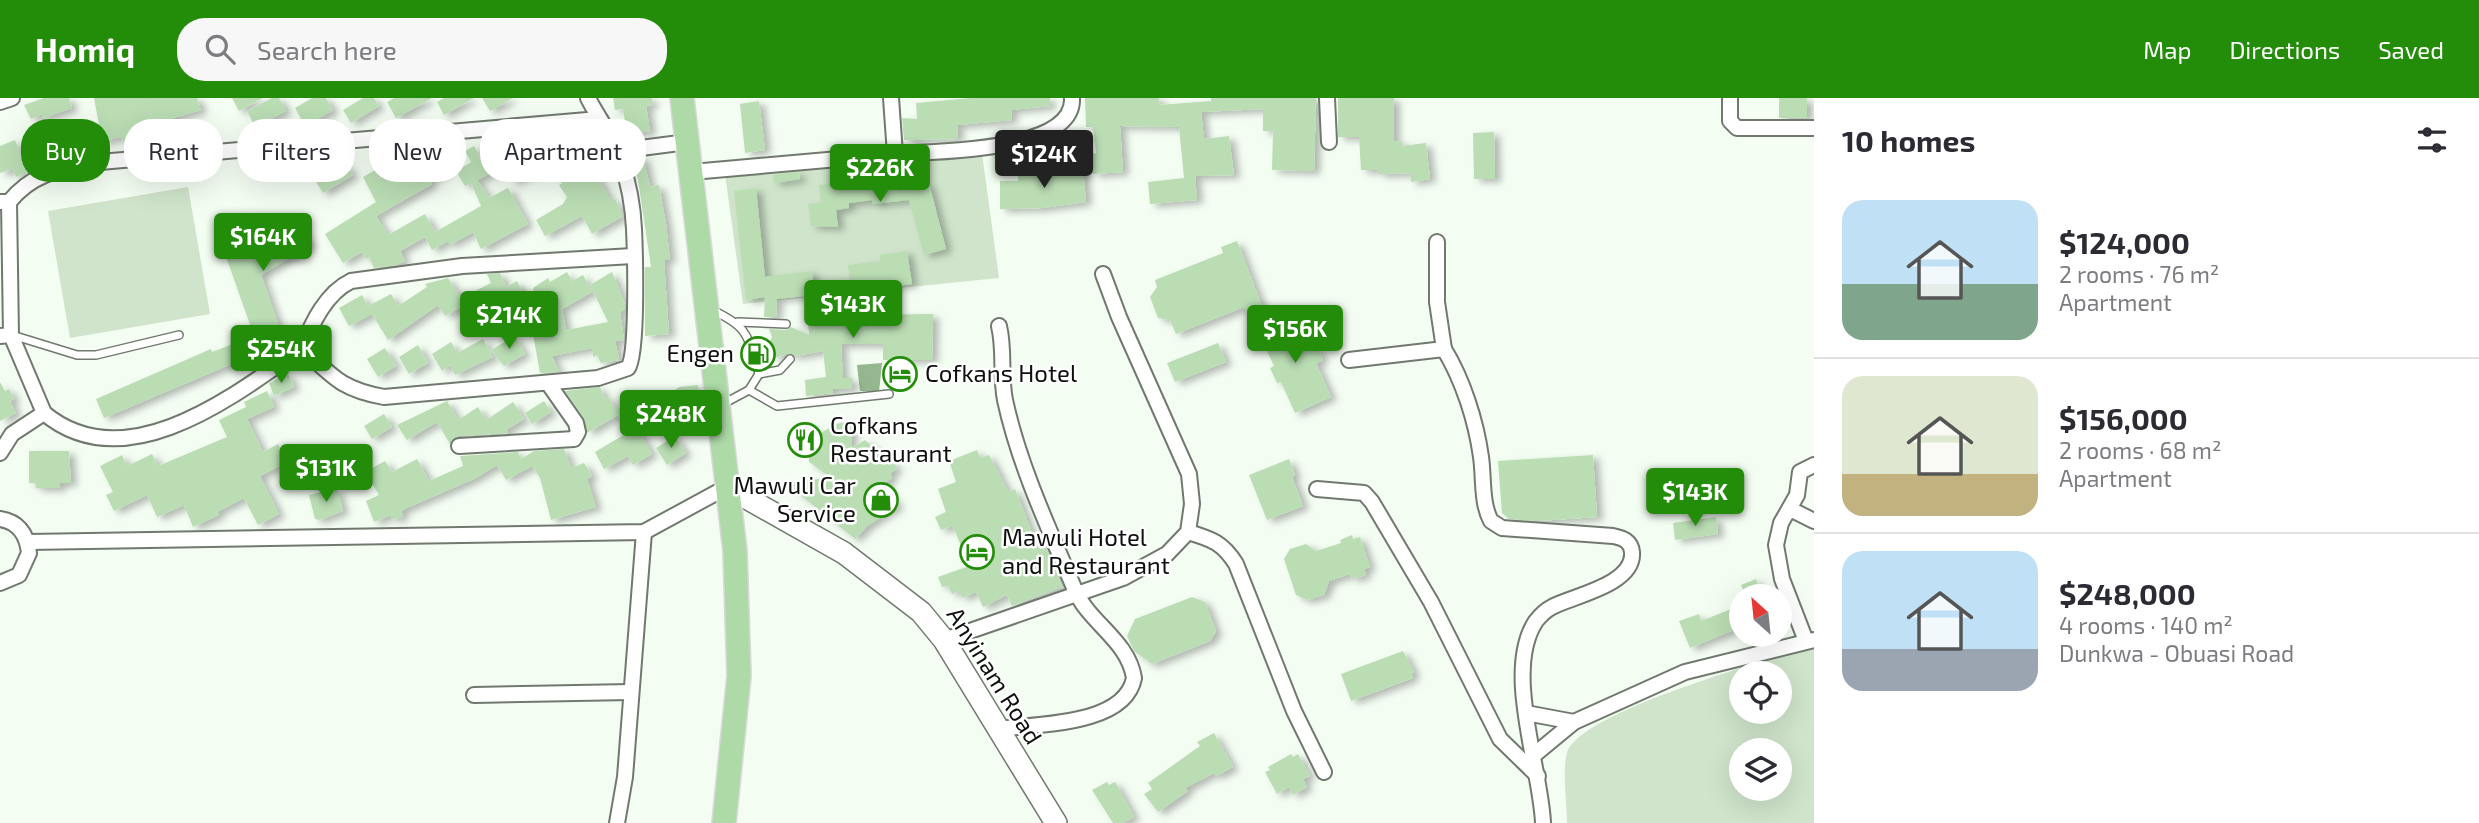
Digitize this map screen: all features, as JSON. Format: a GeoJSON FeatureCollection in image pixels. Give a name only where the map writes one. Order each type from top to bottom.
{"type":"FeatureCollection","features":[{"type":"Feature","properties":{"kind":"main road"},"geometry":{"type":"LineString","coordinates":[[682,98],[736,551],[739,676],[724,823]]}},
{"type":"Feature","properties":{"kind":"street"},"geometry":{"type":"LineString","coordinates":[[0,102],[12,98]]}},
{"type":"Feature","properties":{"kind":"street"},"geometry":{"type":"LineString","coordinates":[[588,98],[598,119]]}},
{"type":"Feature","properties":{"kind":"street"},"geometry":{"type":"LineString","coordinates":[[891,98],[895,154]]}},
{"type":"Feature","properties":{"kind":"street"},"geometry":{"type":"LineString","coordinates":[[692,172],[1032,139],[1055,129],[1072,108],[1072,98]]}},
{"type":"Feature","properties":{"kind":"street"},"geometry":{"type":"LineString","coordinates":[[1327,98],[1329,142]]}},
{"type":"Feature","properties":{"kind":"street"},"geometry":{"type":"LineString","coordinates":[[1730,98],[1730,121],[1737,128],[1814,128]]}},
{"type":"Feature","properties":{"kind":"street"},"geometry":{"type":"LineString","coordinates":[[480,130],[100,162],[39,175],[4,202],[6,335],[44,413],[68,430],[117,438],[158,431],[184,423],[214,407],[302,348],[310,328],[329,299],[341,286],[351,281],[462,266],[633,256]]}},
{"type":"Feature","properties":{"kind":"street"},"geometry":{"type":"LineString","coordinates":[[646,147],[687,142]]}},
{"type":"Feature","properties":{"kind":"street"},"geometry":{"type":"LineString","coordinates":[[302,348],[337,381],[354,392],[384,397],[611,375],[631,363],[634,228],[624,182]]}},
{"type":"Feature","properties":{"kind":"street"},"geometry":{"type":"LineString","coordinates":[[1437,242],[1437,302],[1444,349],[1463,390],[1471,418],[1481,455],[1487,511],[1491,521],[1502,528],[1613,536],[1628,542],[1632,552],[1630,563],[1607,585],[1551,607],[1536,621],[1525,651],[1526,713],[1538,776],[1543,823]]}},
{"type":"Feature","properties":{"kind":"street"},"geometry":{"type":"LineString","coordinates":[[944,640],[1146,567],[1167,554],[1188,532],[1192,505],[1189,474],[1118,317],[1103,274]]}},
{"type":"Feature","properties":{"kind":"street"},"geometry":{"type":"LineString","coordinates":[[997,729],[1097,716],[1129,694],[1134,678],[1128,659],[1077,594],[1009,417],[1002,383],[1004,354],[999,326]]}},
{"type":"Feature","properties":{"kind":"street"},"geometry":{"type":"LineString","coordinates":[[1349,360],[1444,349]]}},
{"type":"Feature","properties":{"kind":"street"},"geometry":{"type":"LineString","coordinates":[[459,446],[574,439],[578,432],[576,423],[548,383]]}},
{"type":"Feature","properties":{"kind":"street"},"geometry":{"type":"LineString","coordinates":[[0,453],[12,434],[44,413]]}},
{"type":"Feature","properties":{"kind":"street"},"geometry":{"type":"LineString","coordinates":[[1534,755],[1574,722],[1685,672],[1810,641],[1788,597],[1776,552],[1778,532],[1798,491],[1800,472],[1814,465]]}},
{"type":"Feature","properties":{"kind":"street"},"geometry":{"type":"LineString","coordinates":[[28,541],[644,532],[727,487]]}},
{"type":"Feature","properties":{"kind":"street","name":"Anyinam Road"},"geometry":{"type":"LineString","coordinates":[[727,487],[844,553],[921,612],[944,640],[1056,823]]}},
{"type":"Feature","properties":{"kind":"street"},"geometry":{"type":"LineString","coordinates":[[1317,489],[1364,493],[1372,502],[1431,602],[1500,739],[1538,776]]}},
{"type":"Feature","properties":{"kind":"street"},"geometry":{"type":"LineString","coordinates":[[1790,509],[1814,521]]}},
{"type":"Feature","properties":{"kind":"street"},"geometry":{"type":"LineString","coordinates":[[0,519],[16,525],[28,541],[26,565],[19,575],[0,583]]}},
{"type":"Feature","properties":{"kind":"street"},"geometry":{"type":"LineString","coordinates":[[617,823],[625,777],[644,532]]}},
{"type":"Feature","properties":{"kind":"street"},"geometry":{"type":"LineString","coordinates":[[1188,532],[1215,539],[1225,547],[1236,564],[1294,711],[1324,772]]}},
{"type":"Feature","properties":{"kind":"street"},"geometry":{"type":"LineString","coordinates":[[474,695],[631,692]]}},
{"type":"Feature","properties":{"kind":"street"},"geometry":{"type":"LineString","coordinates":[[1526,713],[1574,722]]}},
{"type":"Feature","properties":{"kind":"lane"},"geometry":{"type":"LineString","coordinates":[[706,307],[738,322],[786,324]]}},
{"type":"Feature","properties":{"kind":"lane"},"geometry":{"type":"LineString","coordinates":[[738,322],[747,335],[759,374]]}},
{"type":"Feature","properties":{"kind":"lane"},"geometry":{"type":"LineString","coordinates":[[6,335],[77,355],[96,355],[179,335]]}},
{"type":"Feature","properties":{"kind":"lane"},"geometry":{"type":"LineString","coordinates":[[717,407],[748,390],[759,374],[780,370],[790,359]]}},
{"type":"Feature","properties":{"kind":"lane"},"geometry":{"type":"LineString","coordinates":[[748,390],[777,407],[889,394]]}},
{"type":"Feature","properties":{"kind":"shaded area"},"geometry":{"type":"Polygon","coordinates":[[[981,146],[999,278],[743,304],[725,174],[981,146]]]}},
{"type":"Feature","properties":{"kind":"shaded area"},"geometry":{"type":"Polygon","coordinates":[[[188,187],[210,314],[70,338],[48,211],[188,187]]]}},
{"type":"Feature","properties":{"kind":"shaded area"},"geometry":{"type":"Polygon","coordinates":[[[882,363],[879,392],[860,391],[857,365],[882,363]]]}},
{"type":"Feature","properties":{"kind":"shaded area"},"geometry":{"type":"Polygon","coordinates":[[[1814,646],[1814,823],[1567,823],[1567,753],[1579,737],[1604,721],[1639,705],[1729,672],[1729,724],[1792,724],[1792,661],[1765,661],[1814,646]]]}},
{"type":"Feature","properties":{"kind":"building"},"geometry":{"type":"Polygon","coordinates":[[[44,98],[69,98],[72,108],[43,118],[42,114],[31,119],[24,105],[44,98]]]}},
{"type":"Feature","properties":{"kind":"building"},"geometry":{"type":"Polygon","coordinates":[[[94,98],[197,98],[201,110],[173,119],[124,119],[123,142],[122,137],[110,139],[110,119],[98,119],[94,98]]]}},
{"type":"Feature","properties":{"kind":"building"},"geometry":{"type":"Polygon","coordinates":[[[232,98],[263,98],[239,111],[232,98]]]}},
{"type":"Feature","properties":{"kind":"building"},"geometry":{"type":"Polygon","coordinates":[[[272,98],[279,98],[286,111],[270,119],[251,119],[247,111],[272,98]]]}},
{"type":"Feature","properties":{"kind":"building"},"geometry":{"type":"Polygon","coordinates":[[[312,98],[326,98],[333,110],[317,119],[301,119],[295,108],[312,98]]]}},
{"type":"Feature","properties":{"kind":"building"},"geometry":{"type":"Polygon","coordinates":[[[363,98],[374,98],[379,106],[355,121],[349,119],[343,110],[363,98]]]}},
{"type":"Feature","properties":{"kind":"building"},"geometry":{"type":"Polygon","coordinates":[[[394,98],[432,98],[396,118],[387,102],[394,98]]]}},
{"type":"Feature","properties":{"kind":"building"},"geometry":{"type":"Polygon","coordinates":[[[444,98],[474,98],[444,115],[437,102],[444,98]]]}},
{"type":"Feature","properties":{"kind":"building"},"geometry":{"type":"Polygon","coordinates":[[[482,98],[513,98],[490,111],[482,98]]]}},
{"type":"Feature","properties":{"kind":"building"},"geometry":{"type":"Polygon","coordinates":[[[613,98],[652,98],[652,105],[646,106],[650,131],[646,132],[646,119],[625,119],[623,109],[615,110],[613,98]]]}},
{"type":"Feature","properties":{"kind":"building"},"geometry":{"type":"Polygon","coordinates":[[[971,98],[1050,98],[1050,106],[1011,110],[1012,120],[957,125],[958,139],[904,140],[902,118],[917,119],[916,103],[971,98]]]}},
{"type":"Feature","properties":{"kind":"building"},"geometry":{"type":"Polygon","coordinates":[[[1085,98],[1159,98],[1159,105],[1211,101],[1211,98],[1316,98],[1314,171],[1272,170],[1273,131],[1263,131],[1263,109],[1201,112],[1204,139],[1229,136],[1234,175],[1195,176],[1197,200],[1150,204],[1148,182],[1184,178],[1179,127],[1120,126],[1123,172],[1093,174],[1090,154],[1096,153],[1093,127],[1086,127],[1085,98]]]}},
{"type":"Feature","properties":{"kind":"building"},"geometry":{"type":"Polygon","coordinates":[[[1338,98],[1394,98],[1394,142],[1402,141],[1402,146],[1426,143],[1430,179],[1411,182],[1410,173],[1379,174],[1379,170],[1361,170],[1359,137],[1338,137],[1338,98]]]}},
{"type":"Feature","properties":{"kind":"building"},"geometry":{"type":"Polygon","coordinates":[[[1779,98],[1807,98],[1807,118],[1779,118],[1779,98]]]}},
{"type":"Feature","properties":{"kind":"building"},"geometry":{"type":"Polygon","coordinates":[[[759,101],[765,150],[745,153],[740,104],[759,101]]]}},
{"type":"Feature","properties":{"kind":"building"},"geometry":{"type":"Polygon","coordinates":[[[1494,132],[1495,179],[1474,179],[1473,133],[1494,132]]]}},
{"type":"Feature","properties":{"kind":"building"},"geometry":{"type":"Polygon","coordinates":[[[15,140],[21,156],[21,175],[16,177],[13,169],[0,173],[0,146],[15,140]]]}},
{"type":"Feature","properties":{"kind":"building"},"geometry":{"type":"Polygon","coordinates":[[[474,146],[480,157],[480,178],[477,180],[489,198],[508,188],[528,224],[481,249],[473,232],[450,245],[448,241],[432,250],[425,237],[400,251],[405,261],[396,265],[374,268],[369,257],[366,259],[362,252],[343,263],[325,234],[376,202],[363,177],[369,174],[369,182],[432,184],[376,216],[388,235],[425,214],[435,232],[481,206],[471,183],[465,186],[463,182],[466,182],[466,165],[471,162],[466,150],[474,146]]]}},
{"type":"Feature","properties":{"kind":"building"},"geometry":{"type":"Polygon","coordinates":[[[1083,167],[1086,202],[1042,208],[1000,209],[1000,181],[1018,181],[1018,175],[1056,174],[1055,170],[1083,167]]]}},
{"type":"Feature","properties":{"kind":"building"},"geometry":{"type":"Polygon","coordinates":[[[646,170],[650,187],[659,185],[666,224],[670,260],[664,260],[669,334],[645,336],[645,267],[651,267],[638,182],[646,182],[646,170]]]}},
{"type":"Feature","properties":{"kind":"building"},"geometry":{"type":"Polygon","coordinates":[[[799,172],[800,179],[774,183],[773,175],[799,172]]]}},
{"type":"Feature","properties":{"kind":"building"},"geometry":{"type":"Polygon","coordinates":[[[877,172],[877,177],[897,175],[899,191],[929,183],[946,249],[924,255],[909,200],[873,204],[872,200],[849,203],[849,208],[836,210],[838,227],[811,226],[808,204],[821,202],[819,185],[837,183],[836,177],[877,172]]]}},
{"type":"Feature","properties":{"kind":"building"},"geometry":{"type":"Polygon","coordinates":[[[316,182],[341,182],[323,193],[316,182]]]}},
{"type":"Feature","properties":{"kind":"building"},"geometry":{"type":"Polygon","coordinates":[[[600,182],[611,201],[615,199],[623,216],[592,234],[582,216],[545,236],[536,220],[563,204],[567,197],[559,185],[600,182]]]}},
{"type":"Feature","properties":{"kind":"building"},"geometry":{"type":"Polygon","coordinates":[[[756,188],[765,277],[812,271],[814,295],[777,299],[776,317],[764,317],[765,297],[746,300],[734,191],[756,188]]]}},
{"type":"Feature","properties":{"kind":"building"},"geometry":{"type":"Polygon","coordinates":[[[297,222],[311,245],[261,275],[278,324],[253,333],[225,254],[251,245],[252,249],[297,222]]]}},
{"type":"Feature","properties":{"kind":"building"},"geometry":{"type":"Polygon","coordinates":[[[1237,241],[1262,306],[1247,313],[1244,307],[1176,334],[1170,320],[1158,318],[1150,297],[1157,287],[1155,280],[1223,253],[1221,247],[1237,241]]]}},
{"type":"Feature","properties":{"kind":"building"},"geometry":{"type":"Polygon","coordinates":[[[907,251],[912,284],[851,292],[848,265],[880,261],[880,255],[907,251]]]}},
{"type":"Feature","properties":{"kind":"building"},"geometry":{"type":"Polygon","coordinates":[[[567,272],[572,281],[583,275],[592,292],[562,309],[566,330],[608,322],[590,285],[612,272],[625,304],[625,309],[620,312],[624,340],[615,341],[619,360],[601,363],[597,355],[593,357],[592,348],[552,356],[559,372],[540,373],[531,323],[538,322],[533,288],[548,278],[550,282],[567,272]]]}},
{"type":"Feature","properties":{"kind":"building"},"geometry":{"type":"Polygon","coordinates":[[[500,273],[506,287],[517,281],[527,299],[483,325],[467,295],[491,283],[487,274],[500,273]]]}},
{"type":"Feature","properties":{"kind":"building"},"geometry":{"type":"Polygon","coordinates":[[[448,278],[465,305],[445,316],[438,305],[388,340],[372,314],[349,326],[339,308],[362,295],[368,306],[391,294],[398,306],[427,287],[425,284],[448,278]]]}},
{"type":"Feature","properties":{"kind":"building"},"geometry":{"type":"Polygon","coordinates":[[[826,299],[826,308],[852,306],[853,315],[933,314],[932,360],[883,360],[883,344],[841,344],[843,378],[852,378],[852,389],[833,389],[833,393],[806,396],[805,380],[826,377],[823,351],[795,356],[789,353],[775,358],[769,344],[772,337],[769,329],[786,330],[791,327],[809,335],[806,301],[826,299]]]}},
{"type":"Feature","properties":{"kind":"building"},"geometry":{"type":"Polygon","coordinates":[[[1294,317],[1310,350],[1317,347],[1323,360],[1316,363],[1331,397],[1295,413],[1281,382],[1277,383],[1270,368],[1274,366],[1259,333],[1294,317]]]}},
{"type":"Feature","properties":{"kind":"building"},"geometry":{"type":"Polygon","coordinates":[[[515,336],[525,354],[504,366],[491,350],[515,336]]]}},
{"type":"Feature","properties":{"kind":"building"},"geometry":{"type":"Polygon","coordinates":[[[249,338],[255,354],[104,418],[96,399],[211,349],[212,352],[249,338]]]}},
{"type":"Feature","properties":{"kind":"building"},"geometry":{"type":"Polygon","coordinates":[[[483,339],[493,357],[455,375],[450,365],[442,371],[432,354],[451,342],[457,353],[483,339]]]}},
{"type":"Feature","properties":{"kind":"building"},"geometry":{"type":"Polygon","coordinates":[[[1218,343],[1226,362],[1175,382],[1167,363],[1218,343]]]}},
{"type":"Feature","properties":{"kind":"building"},"geometry":{"type":"Polygon","coordinates":[[[418,345],[428,363],[409,374],[399,357],[418,345]]]}},
{"type":"Feature","properties":{"kind":"building"},"geometry":{"type":"Polygon","coordinates":[[[385,348],[396,366],[378,377],[367,359],[385,348]]]}},
{"type":"Feature","properties":{"kind":"building"},"geometry":{"type":"Polygon","coordinates":[[[288,373],[294,387],[274,396],[269,383],[288,373]]]}},
{"type":"Feature","properties":{"kind":"building"},"geometry":{"type":"Polygon","coordinates":[[[0,382],[5,391],[9,389],[14,399],[10,401],[16,413],[0,421],[0,382]]]}},
{"type":"Feature","properties":{"kind":"building"},"geometry":{"type":"Polygon","coordinates":[[[698,385],[700,398],[691,399],[662,418],[656,408],[634,423],[652,454],[633,465],[628,456],[604,469],[595,452],[627,433],[618,415],[587,433],[584,418],[565,391],[600,387],[605,399],[608,397],[616,410],[636,396],[639,407],[654,405],[679,387],[698,385]]]}},
{"type":"Feature","properties":{"kind":"building"},"geometry":{"type":"Polygon","coordinates":[[[267,391],[274,407],[247,419],[263,452],[278,444],[287,462],[260,476],[279,514],[258,525],[244,498],[217,512],[219,515],[193,527],[184,505],[157,517],[147,495],[114,511],[106,495],[113,492],[100,466],[122,455],[127,466],[152,454],[158,466],[227,437],[219,420],[246,407],[244,402],[267,391]]]}},
{"type":"Feature","properties":{"kind":"building"},"geometry":{"type":"Polygon","coordinates":[[[447,401],[458,420],[478,407],[486,420],[513,402],[524,419],[506,430],[508,433],[458,436],[450,444],[437,422],[407,440],[397,425],[447,401]]]}},
{"type":"Feature","properties":{"kind":"building"},"geometry":{"type":"Polygon","coordinates":[[[544,401],[551,412],[532,424],[525,413],[544,401]]]}},
{"type":"Feature","properties":{"kind":"building"},"geometry":{"type":"Polygon","coordinates":[[[384,414],[392,427],[372,439],[364,426],[384,414]]]}},
{"type":"Feature","properties":{"kind":"building"},"geometry":{"type":"Polygon","coordinates":[[[845,422],[852,429],[851,448],[865,440],[898,468],[890,473],[892,478],[884,483],[898,506],[867,526],[855,539],[787,484],[830,477],[809,462],[809,447],[797,447],[790,440],[789,432],[799,424],[808,424],[819,434],[845,422]]]}},
{"type":"Feature","properties":{"kind":"building"},"geometry":{"type":"Polygon","coordinates":[[[675,436],[686,453],[667,465],[656,448],[675,436]]]}},
{"type":"Feature","properties":{"kind":"building"},"geometry":{"type":"Polygon","coordinates":[[[564,449],[571,468],[584,463],[592,476],[587,479],[596,507],[551,520],[540,478],[532,466],[506,480],[497,465],[474,479],[401,511],[403,516],[393,520],[391,515],[374,522],[366,501],[379,495],[365,472],[385,461],[392,472],[417,459],[429,481],[463,466],[460,456],[518,452],[521,459],[534,451],[564,449]]]}},
{"type":"Feature","properties":{"kind":"building"},"geometry":{"type":"Polygon","coordinates":[[[977,450],[980,458],[989,455],[1008,492],[1015,489],[1034,538],[1041,535],[1062,587],[1012,606],[1007,595],[983,607],[976,592],[962,598],[959,591],[952,594],[948,586],[942,587],[938,577],[969,566],[953,526],[941,530],[935,517],[946,512],[938,489],[956,482],[949,461],[977,450]]]}},
{"type":"Feature","properties":{"kind":"building"},"geometry":{"type":"Polygon","coordinates":[[[29,451],[69,451],[71,483],[60,483],[60,488],[36,488],[36,483],[29,483],[29,451]]]}},
{"type":"Feature","properties":{"kind":"building"},"geometry":{"type":"Polygon","coordinates":[[[1593,455],[1597,517],[1537,521],[1509,519],[1502,513],[1498,461],[1593,455]]]}},
{"type":"Feature","properties":{"kind":"building"},"geometry":{"type":"Polygon","coordinates":[[[1289,459],[1295,475],[1292,477],[1303,506],[1267,520],[1249,475],[1289,459]]]}},
{"type":"Feature","properties":{"kind":"building"},"geometry":{"type":"Polygon","coordinates":[[[337,488],[343,511],[320,520],[315,519],[309,495],[337,488]]]}},
{"type":"Feature","properties":{"kind":"building"},"geometry":{"type":"Polygon","coordinates":[[[1716,517],[1718,534],[1675,540],[1673,523],[1716,517]]]}},
{"type":"Feature","properties":{"kind":"building"},"geometry":{"type":"Polygon","coordinates":[[[1352,535],[1353,539],[1360,537],[1370,567],[1364,569],[1366,575],[1352,579],[1350,574],[1329,581],[1324,595],[1307,600],[1296,595],[1284,559],[1290,549],[1306,544],[1316,551],[1341,543],[1340,540],[1352,535]]]}},
{"type":"Feature","properties":{"kind":"building"},"geometry":{"type":"Polygon","coordinates":[[[1756,579],[1758,584],[1744,584],[1756,579]]]}},
{"type":"Feature","properties":{"kind":"building"},"geometry":{"type":"Polygon","coordinates":[[[1192,597],[1205,602],[1216,631],[1210,641],[1152,664],[1134,651],[1127,636],[1135,619],[1192,597]]]}},
{"type":"Feature","properties":{"kind":"building"},"geometry":{"type":"Polygon","coordinates":[[[1729,610],[1729,632],[1690,648],[1679,621],[1699,614],[1701,621],[1729,610]]]}},
{"type":"Feature","properties":{"kind":"building"},"geometry":{"type":"Polygon","coordinates":[[[1403,651],[1414,672],[1411,673],[1413,678],[1351,701],[1341,674],[1403,651]]]}},
{"type":"Feature","properties":{"kind":"building"},"geometry":{"type":"Polygon","coordinates":[[[1214,733],[1233,767],[1216,776],[1214,773],[1185,788],[1188,791],[1158,812],[1144,794],[1152,789],[1148,783],[1200,746],[1197,742],[1214,733]]]}},
{"type":"Feature","properties":{"kind":"building"},"geometry":{"type":"Polygon","coordinates":[[[1291,754],[1293,757],[1298,754],[1310,776],[1303,779],[1307,787],[1293,795],[1289,787],[1277,794],[1265,772],[1270,770],[1268,767],[1291,754]]]}},
{"type":"Feature","properties":{"kind":"building"},"geometry":{"type":"Polygon","coordinates":[[[1107,782],[1109,785],[1115,782],[1134,817],[1123,823],[1113,823],[1092,790],[1107,782]]]}},
{"type":"Feature","properties":{"kind":"place","name":"Engen"},"geometry":{"type":"Point","coordinates":[758,354]}},
{"type":"Feature","properties":{"kind":"place","name":"Cofkans Hotel"},"geometry":{"type":"Point","coordinates":[900,374]}},
{"type":"Feature","properties":{"kind":"place","name":"Cofkans Restaurant"},"geometry":{"type":"Point","coordinates":[805,440]}},
{"type":"Feature","properties":{"kind":"place","name":"Mawuli Car Service"},"geometry":{"type":"Point","coordinates":[881,500]}},
{"type":"Feature","properties":{"kind":"place","name":"Mawuli Hotel and Restaurant"},"geometry":{"type":"Point","coordinates":[977,552]}}]}
